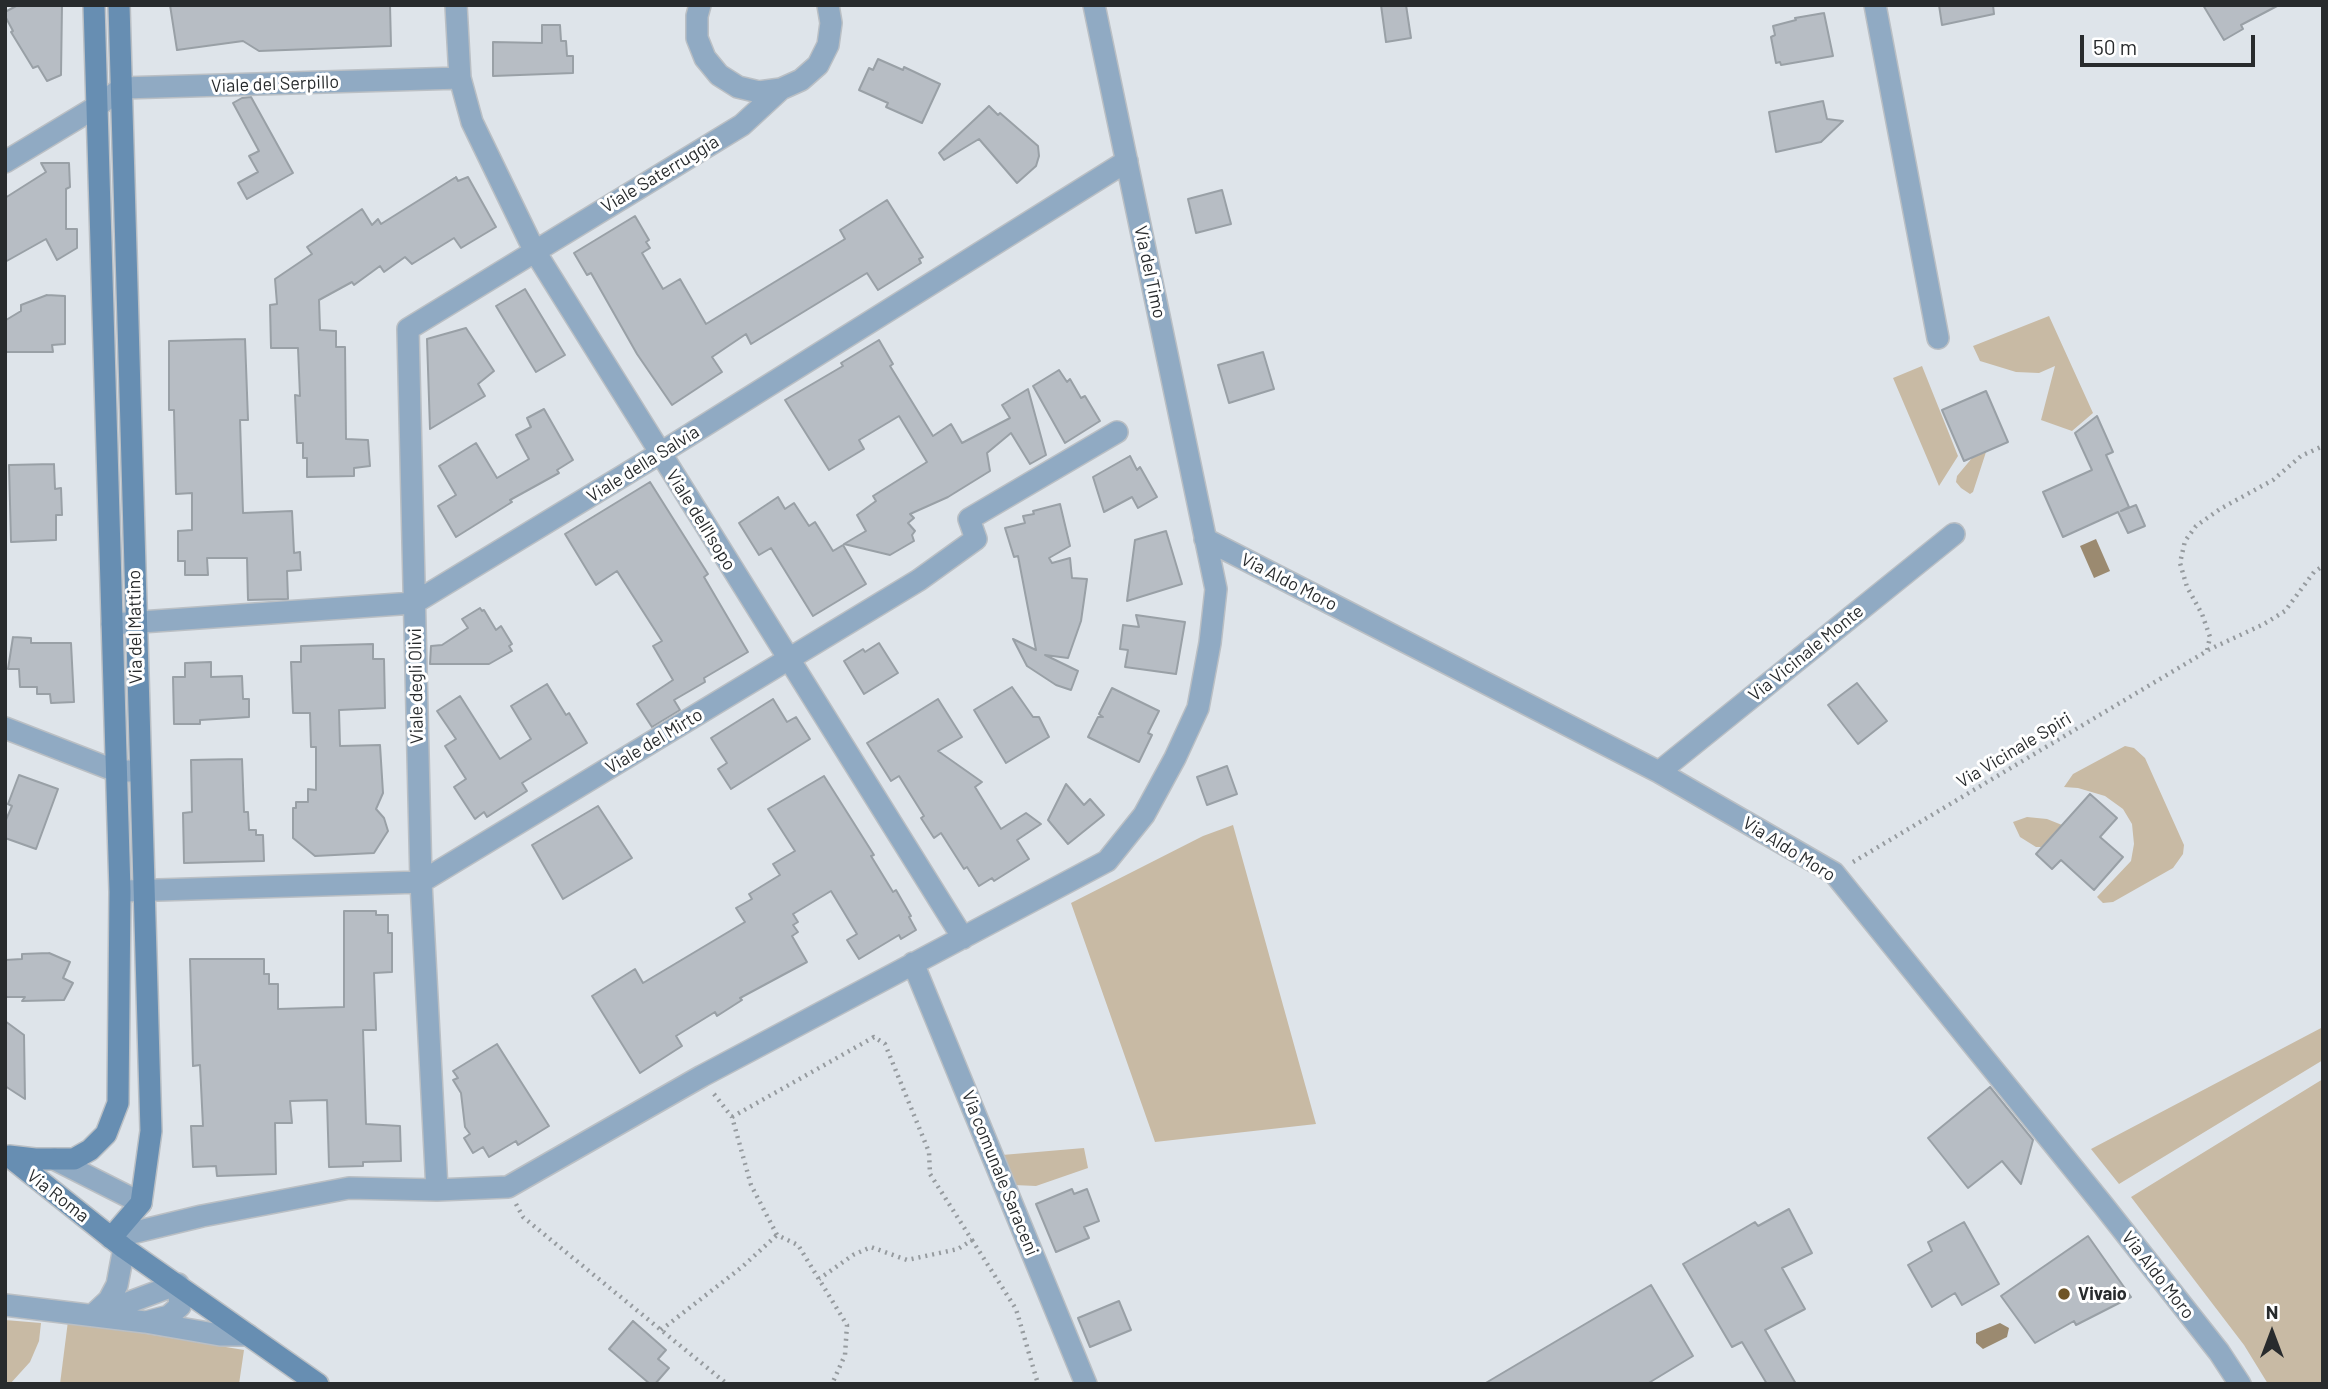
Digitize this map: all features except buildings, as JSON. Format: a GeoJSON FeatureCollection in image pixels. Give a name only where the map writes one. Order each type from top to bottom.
{"type":"FeatureCollection","features":[{"type":"Feature","properties":{"kind":"main road","name":"Via del Mattino"},"geometry":{"type":"LineString","coordinates":[[7,1155],[74,1158],[90,1150],[106,1134],[118,1103],[120,892],[94,5]]}},
{"type":"Feature","properties":{"kind":"main road","name":"Via del Mattino"},"geometry":{"type":"LineString","coordinates":[[119,5],[151,1131],[141,1203]]}},
{"type":"Feature","properties":{"kind":"main road","name":"Via Roma"},"geometry":{"type":"LineString","coordinates":[[7,1155],[118,1243],[318,1384]]}},
{"type":"Feature","properties":{"kind":"main road"},"geometry":{"type":"LineString","coordinates":[[118,1243],[141,1203]]}},
{"type":"Feature","properties":{"kind":"street","name":"Viale dell'Isopo"},"geometry":{"type":"LineString","coordinates":[[456,5],[460,79],[472,122],[534,250],[963,938]]}},
{"type":"Feature","properties":{"kind":"street"},"geometry":{"type":"LineString","coordinates":[[700,5],[697,38],[705,58],[719,75],[738,87],[759,92],[781,89]]}},
{"type":"Feature","properties":{"kind":"street","name":"Viale Saterruggia"},"geometry":{"type":"LineString","coordinates":[[534,250],[741,125],[781,89],[801,80],[818,65],[828,45],[831,23],[828,5]]}},
{"type":"Feature","properties":{"kind":"street","name":"Via del Timo"},"geometry":{"type":"LineString","coordinates":[[963,938],[1107,860],[1144,815],[1175,758],[1198,708],[1210,643],[1216,589],[1094,5]]}},
{"type":"Feature","properties":{"kind":"street"},"geometry":{"type":"LineString","coordinates":[[1875,5],[1938,338]]}},
{"type":"Feature","properties":{"kind":"street","name":"Viale del Serpillo"},"geometry":{"type":"LineString","coordinates":[[122,88],[460,79]]}},
{"type":"Feature","properties":{"kind":"street"},"geometry":{"type":"LineString","coordinates":[[5,162],[96,107],[122,88]]}},
{"type":"Feature","properties":{"kind":"street","name":"Viale della Salvia"},"geometry":{"type":"LineString","coordinates":[[112,624],[414,603],[659,454],[1127,161]]}},
{"type":"Feature","properties":{"kind":"street","name":"Viale degli Olivi"},"geometry":{"type":"LineString","coordinates":[[437,1190],[421,882],[408,329],[534,250]]}},
{"type":"Feature","properties":{"kind":"street"},"geometry":{"type":"LineString","coordinates":[[103,308],[128,307]]}},
{"type":"Feature","properties":{"kind":"street","name":"Viale del Mirto"},"geometry":{"type":"LineString","coordinates":[[120,892],[421,882],[919,580],[976,538],[969,519],[1117,432]]}},
{"type":"Feature","properties":{"kind":"street","name":"Via Vicinale Monte"},"geometry":{"type":"LineString","coordinates":[[1659,772],[1954,534]]}},
{"type":"Feature","properties":{"kind":"street","name":"Via Aldo Moro"},"geometry":{"type":"LineString","coordinates":[[1205,538],[1659,772],[1834,873],[2136,1247],[2219,1352],[2240,1384]]}},
{"type":"Feature","properties":{"kind":"street"},"geometry":{"type":"LineString","coordinates":[[5,728],[116,771],[139,771]]}},
{"type":"Feature","properties":{"kind":"street"},"geometry":{"type":"LineString","coordinates":[[92,1315],[109,1300],[117,1285],[118,1243],[202,1216],[349,1188],[437,1190],[508,1187],[702,1076],[963,938]]}},
{"type":"Feature","properties":{"kind":"street","name":"Via comunale Saraceni"},"geometry":{"type":"LineString","coordinates":[[914,963],[1086,1384]]}},
{"type":"Feature","properties":{"kind":"street"},"geometry":{"type":"LineString","coordinates":[[54,1159],[141,1203]]}},
{"type":"Feature","properties":{"kind":"street"},"geometry":{"type":"LineString","coordinates":[[92,1315],[178,1284],[180,1306],[169,1316],[145,1322]]}},
{"type":"Feature","properties":{"kind":"street"},"geometry":{"type":"LineString","coordinates":[[5,1305],[145,1322],[220,1335],[247,1335]]}},
{"type":"Feature","properties":{"kind":"path"},"geometry":{"type":"LineString","coordinates":[[2207,650],[2210,636],[2202,614],[2187,587],[2180,563],[2185,541],[2196,526],[2220,509],[2273,480],[2301,456],[2323,446]]}},
{"type":"Feature","properties":{"kind":"path","name":"Via Vicinale Spiri"},"geometry":{"type":"LineString","coordinates":[[1834,873],[2207,650],[2264,624],[2285,611],[2314,572],[2323,566]]}},
{"type":"Feature","properties":{"kind":"path"},"geometry":{"type":"LineString","coordinates":[[732,1117],[874,1037],[885,1044],[929,1152],[930,1174],[1016,1308],[1038,1384]]}},
{"type":"Feature","properties":{"kind":"path"},"geometry":{"type":"LineString","coordinates":[[702,1076],[732,1117],[751,1185],[777,1234],[797,1245],[847,1325],[845,1355],[832,1384]]}},
{"type":"Feature","properties":{"kind":"path"},"geometry":{"type":"LineString","coordinates":[[508,1187],[523,1217],[727,1384]]}},
{"type":"Feature","properties":{"kind":"path"},"geometry":{"type":"LineString","coordinates":[[661,1330],[741,1268],[777,1234]]}},
{"type":"Feature","properties":{"kind":"path"},"geometry":{"type":"LineString","coordinates":[[819,1279],[853,1255],[870,1247],[907,1260],[958,1249],[972,1240]]}},
{"type":"Feature","properties":{"kind":"shaded area"},"geometry":{"type":"Polygon","coordinates":[[[2049,316],[2093,413],[2072,431],[2041,420],[2055,366],[2039,373],[2016,372],[1980,361],[1973,346],[2049,316]]]}},
{"type":"Feature","properties":{"kind":"shaded area"},"geometry":{"type":"Polygon","coordinates":[[[1922,366],[1958,456],[1939,486],[1893,378],[1922,366]]]}},
{"type":"Feature","properties":{"kind":"shaded area"},"geometry":{"type":"Polygon","coordinates":[[[1986,452],[1970,494],[1956,482],[1957,476],[1972,458],[1986,452]]]}},
{"type":"Feature","properties":{"kind":"shaded area"},"geometry":{"type":"Polygon","coordinates":[[[2096,539],[2110,571],[2094,578],[2080,546],[2096,539]]]}},
{"type":"Feature","properties":{"kind":"shaded area"},"geometry":{"type":"Polygon","coordinates":[[[2125,746],[2134,748],[2145,758],[2184,845],[2183,854],[2173,868],[2113,902],[2103,903],[2097,897],[2131,861],[2134,844],[2132,824],[2123,809],[2105,796],[2064,787],[2073,774],[2125,746]]]}},
{"type":"Feature","properties":{"kind":"shaded area"},"geometry":{"type":"Polygon","coordinates":[[[2027,817],[2047,819],[2062,825],[2041,847],[2036,847],[2020,837],[2013,822],[2027,817]]]}},
{"type":"Feature","properties":{"kind":"shaded area"},"geometry":{"type":"Polygon","coordinates":[[[1233,825],[1316,1124],[1155,1142],[1071,903],[1203,836],[1233,825]]]}},
{"type":"Feature","properties":{"kind":"shaded area"},"geometry":{"type":"Polygon","coordinates":[[[2323,1027],[2323,1060],[2119,1184],[2091,1149],[2323,1027]]]}},
{"type":"Feature","properties":{"kind":"shaded area"},"geometry":{"type":"Polygon","coordinates":[[[2323,1079],[2323,1384],[2268,1384],[2244,1345],[2131,1197],[2323,1079]]]}},
{"type":"Feature","properties":{"kind":"shaded area"},"geometry":{"type":"Polygon","coordinates":[[[1084,1148],[1088,1168],[1036,1186],[1014,1185],[1002,1155],[1084,1148]]]}},
{"type":"Feature","properties":{"kind":"shaded area"},"geometry":{"type":"Polygon","coordinates":[[[5,1320],[41,1323],[39,1341],[30,1362],[10,1384],[5,1384],[5,1320]]]}},
{"type":"Feature","properties":{"kind":"shaded area"},"geometry":{"type":"Polygon","coordinates":[[[68,1321],[244,1350],[239,1384],[60,1384],[68,1321]]]}},
{"type":"Feature","properties":{"kind":"shaded area"},"geometry":{"type":"Polygon","coordinates":[[[2000,1323],[2009,1328],[2007,1337],[1983,1349],[1976,1343],[1976,1333],[2000,1323]]]}},
{"type":"Feature","properties":{"kind":"place","name":"Vivaio"},"geometry":{"type":"Point","coordinates":[2064,1294]}}]}
